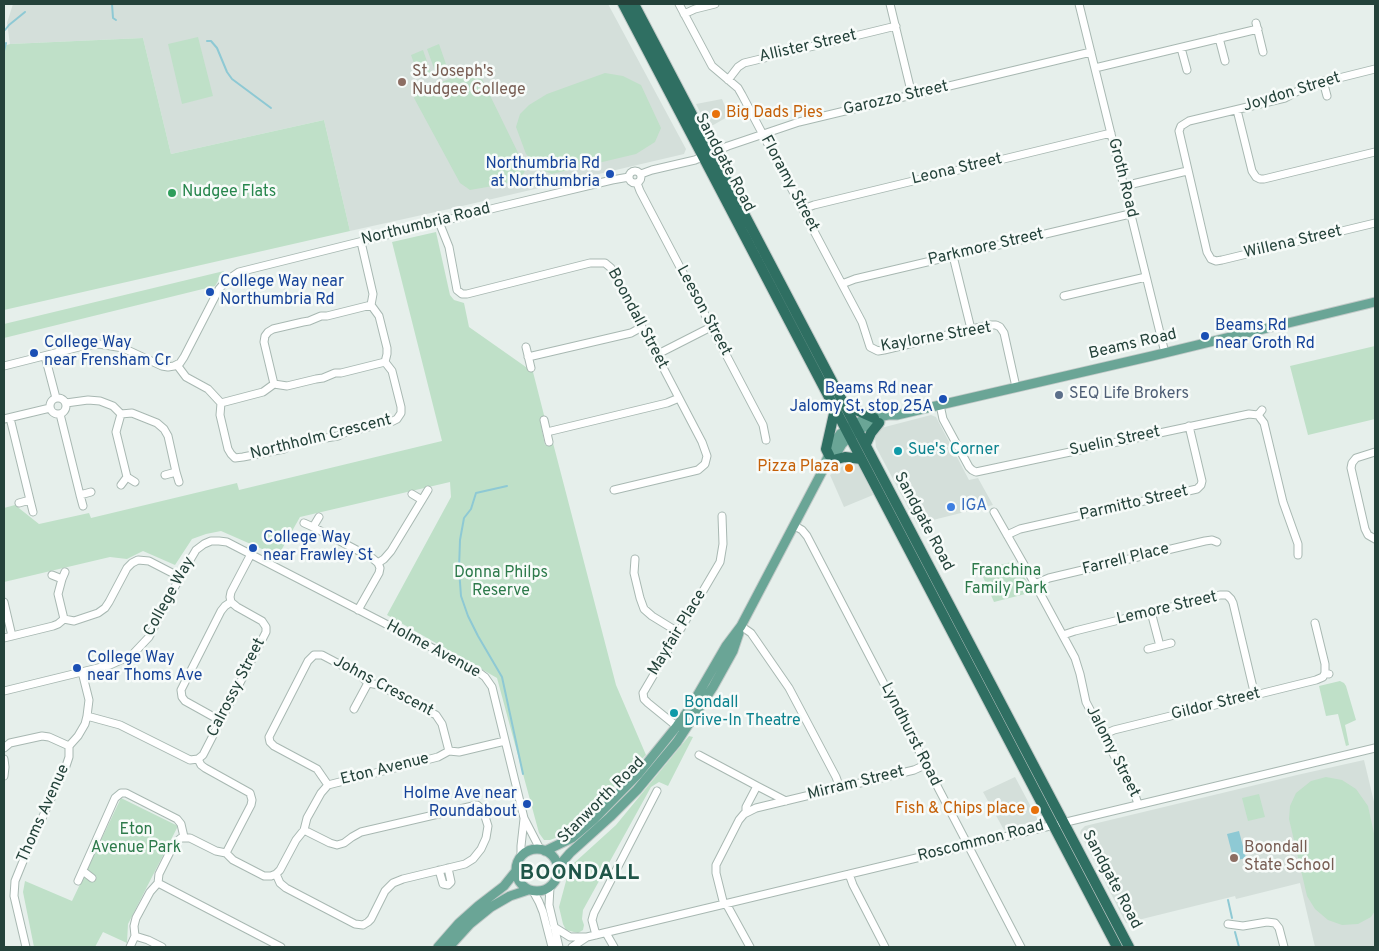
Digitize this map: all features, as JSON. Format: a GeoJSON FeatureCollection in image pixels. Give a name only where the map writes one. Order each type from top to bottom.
{"type":"FeatureCollection","features":[{"type":"Feature","properties":{"kind":"highway","name":"Sandgate Road"},"geometry":{"type":"LineString","coordinates":[[623,4],[847,408],[861,459],[1059,824],[1129,947]]}},
{"type":"Feature","properties":{"kind":"highway","name":"Sandgate Road"},"geometry":{"type":"LineString","coordinates":[[634,4],[835,409],[866,444],[1059,824],[1117,947]]}},
{"type":"Feature","properties":{"kind":"highway"},"geometry":{"type":"LineString","coordinates":[[847,408],[856,410],[876,420],[866,444]]}},
{"type":"Feature","properties":{"kind":"highway"},"geometry":{"type":"LineString","coordinates":[[835,409],[826,450],[831,458],[861,459]]}},
{"type":"Feature","properties":{"kind":"main road","name":"Beams Road"},"geometry":{"type":"LineString","coordinates":[[852,430],[888,415],[896,415],[1016,388],[1375,302]]}},
{"type":"Feature","properties":{"kind":"main road","name":"Stanworth Road"},"geometry":{"type":"LineString","coordinates":[[542,850],[572,838],[594,820],[639,773],[677,726],[726,646],[741,626],[831,458],[838,436],[852,430]]}},
{"type":"Feature","properties":{"kind":"main road","name":"Stanworth Road"},"geometry":{"type":"LineString","coordinates":[[558,867],[570,853],[637,790],[685,732],[733,651],[741,626]]}},
{"type":"Feature","properties":{"kind":"main road"},"geometry":{"type":"LineString","coordinates":[[448,947],[470,924],[491,907],[510,896],[545,890],[550,887],[556,878],[558,867],[556,860],[542,850],[527,852],[518,860],[516,871],[519,882],[531,891]]}},
{"type":"Feature","properties":{"kind":"main road"},"geometry":{"type":"LineString","coordinates":[[438,947],[459,923],[504,886],[516,871]]}},
{"type":"Feature","properties":{"kind":"street","name":"Floramy Street"},"geometry":{"type":"LineString","coordinates":[[679,4],[712,66],[740,91],[862,322],[870,347]]}},
{"type":"Feature","properties":{"kind":"street"},"geometry":{"type":"LineString","coordinates":[[684,14],[715,4]]}},
{"type":"Feature","properties":{"kind":"street"},"geometry":{"type":"LineString","coordinates":[[890,4],[912,95]]}},
{"type":"Feature","properties":{"kind":"street","name":"Groth Road"},"geometry":{"type":"LineString","coordinates":[[1079,4],[1165,352]]}},
{"type":"Feature","properties":{"kind":"street","name":"Allister Street"},"geometry":{"type":"LineString","coordinates":[[728,80],[738,67],[744,63],[896,26]]}},
{"type":"Feature","properties":{"kind":"street"},"geometry":{"type":"LineString","coordinates":[[1095,68],[1181,48],[1257,26],[1263,52]]}},
{"type":"Feature","properties":{"kind":"street"},"geometry":{"type":"LineString","coordinates":[[1219,38],[1225,61]]}},
{"type":"Feature","properties":{"kind":"street"},"geometry":{"type":"LineString","coordinates":[[1181,48],[1187,70]]}},
{"type":"Feature","properties":{"kind":"street","name":"Garozzo Street"},"geometry":{"type":"LineString","coordinates":[[708,155],[728,146],[799,122],[1091,52]]}},
{"type":"Feature","properties":{"kind":"street","name":"Joydon Street"},"geometry":{"type":"LineString","coordinates":[[1187,171],[1179,134],[1181,126],[1189,122],[1285,98],[1307,86],[1323,81],[1375,69]]}},
{"type":"Feature","properties":{"kind":"street"},"geometry":{"type":"LineString","coordinates":[[1323,81],[1327,96]]}},
{"type":"Feature","properties":{"kind":"street"},"geometry":{"type":"LineString","coordinates":[[1237,110],[1252,171],[1260,179],[1375,152]]}},
{"type":"Feature","properties":{"kind":"street","name":"Leona Street"},"geometry":{"type":"LineString","coordinates":[[803,209],[824,202],[1111,134]]}},
{"type":"Feature","properties":{"kind":"street"},"geometry":{"type":"LineString","coordinates":[[641,174],[708,155]]}},
{"type":"Feature","properties":{"kind":"street"},"geometry":{"type":"LineString","coordinates":[[634,171],[638,171],[641,174],[641,179],[637,183],[632,182],[629,177],[630,173],[634,171]]}},
{"type":"Feature","properties":{"kind":"street"},"geometry":{"type":"LineString","coordinates":[[1124,186],[1187,171]]}},
{"type":"Feature","properties":{"kind":"street","name":"Willena Street"},"geometry":{"type":"LineString","coordinates":[[1187,171],[1207,252],[1210,258],[1216,260],[1375,223]]}},
{"type":"Feature","properties":{"kind":"street","name":"Northumbria Road"},"geometry":{"type":"LineString","coordinates":[[177,365],[184,357],[217,293],[226,281],[244,270],[629,177]]}},
{"type":"Feature","properties":{"kind":"street","name":"Leeson Street"},"geometry":{"type":"LineString","coordinates":[[637,183],[763,425],[766,440]]}},
{"type":"Feature","properties":{"kind":"street","name":"Parkmore Street"},"geometry":{"type":"LineString","coordinates":[[842,284],[1130,214]]}},
{"type":"Feature","properties":{"kind":"street","name":"Boondall Street"},"geometry":{"type":"LineString","coordinates":[[439,222],[449,247],[450,261],[456,278],[457,290],[461,293],[467,294],[590,263],[602,262],[608,264],[611,268],[705,448],[706,461],[703,467],[696,471],[614,490]]}},
{"type":"Feature","properties":{"kind":"street","name":"Northholm Crescent"},"geometry":{"type":"LineString","coordinates":[[221,403],[220,413],[228,448],[230,454],[236,458],[284,449],[296,443],[336,436],[348,431],[393,421],[400,416],[401,407],[393,374],[385,362],[387,348],[379,316],[371,305],[373,294],[361,242]]}},
{"type":"Feature","properties":{"kind":"street"},"geometry":{"type":"LineString","coordinates":[[953,256],[971,330]]}},
{"type":"Feature","properties":{"kind":"street"},"geometry":{"type":"LineString","coordinates":[[1064,296],[1146,277]]}},
{"type":"Feature","properties":{"kind":"street"},"geometry":{"type":"LineString","coordinates":[[274,384],[264,342],[268,332],[321,316],[371,305]]}},
{"type":"Feature","properties":{"kind":"street","name":"Kaylorne Street"},"geometry":{"type":"LineString","coordinates":[[870,347],[875,350],[881,350],[991,325],[998,326],[1001,329],[1016,388]]}},
{"type":"Feature","properties":{"kind":"street"},"geometry":{"type":"LineString","coordinates":[[656,355],[711,326]]}},
{"type":"Feature","properties":{"kind":"street"},"geometry":{"type":"LineString","coordinates":[[528,357],[631,332],[642,327]]}},
{"type":"Feature","properties":{"kind":"street"},"geometry":{"type":"LineString","coordinates":[[4,366],[83,346],[106,345],[124,348],[165,367],[177,365],[186,377],[208,389],[221,403],[263,392],[274,384],[287,386],[385,362]]}},
{"type":"Feature","properties":{"kind":"street"},"geometry":{"type":"LineString","coordinates":[[526,347],[531,368]]}},
{"type":"Feature","properties":{"kind":"street"},"geometry":{"type":"LineString","coordinates":[[45,356],[56,398]]}},
{"type":"Feature","properties":{"kind":"street"},"geometry":{"type":"LineString","coordinates":[[56,398],[61,398],[66,403],[65,411],[60,414],[52,412],[50,408],[50,403],[56,398]]}},
{"type":"Feature","properties":{"kind":"street"},"geometry":{"type":"LineString","coordinates":[[547,432],[667,403],[679,398]]}},
{"type":"Feature","properties":{"kind":"street"},"geometry":{"type":"LineString","coordinates":[[66,403],[88,400],[100,401],[113,406],[121,414],[135,414],[157,424],[164,429],[168,436],[179,482]]}},
{"type":"Feature","properties":{"kind":"street","name":"Suelin Street"},"geometry":{"type":"LineString","coordinates":[[940,405],[944,419],[969,467],[973,471],[982,471],[1260,412],[1283,502],[1298,544],[1298,555]]}},
{"type":"Feature","properties":{"kind":"street"},"geometry":{"type":"LineString","coordinates":[[33,512],[7,419],[50,408]]}},
{"type":"Feature","properties":{"kind":"street"},"geometry":{"type":"LineString","coordinates":[[60,414],[83,506]]}},
{"type":"Feature","properties":{"kind":"street"},"geometry":{"type":"LineString","coordinates":[[121,414],[116,432],[127,477],[135,482]]}},
{"type":"Feature","properties":{"kind":"street"},"geometry":{"type":"LineString","coordinates":[[544,420],[549,442]]}},
{"type":"Feature","properties":{"kind":"street","name":"Parmitto Street"},"geometry":{"type":"LineString","coordinates":[[1007,535],[1020,530],[1197,489],[1202,481],[1189,426]]}},
{"type":"Feature","properties":{"kind":"street"},"geometry":{"type":"LineString","coordinates":[[1375,452],[1356,458],[1352,462],[1351,468],[1365,529],[1368,535],[1375,539]]}},
{"type":"Feature","properties":{"kind":"street"},"geometry":{"type":"LineString","coordinates":[[165,475],[176,472]]}},
{"type":"Feature","properties":{"kind":"street"},"geometry":{"type":"LineString","coordinates":[[121,485],[127,477]]}},
{"type":"Feature","properties":{"kind":"street"},"geometry":{"type":"LineString","coordinates":[[378,563],[391,551],[428,490]]}},
{"type":"Feature","properties":{"kind":"street"},"geometry":{"type":"LineString","coordinates":[[80,495],[91,492]]}},
{"type":"Feature","properties":{"kind":"street"},"geometry":{"type":"LineString","coordinates":[[412,494],[422,500]]}},
{"type":"Feature","properties":{"kind":"street"},"geometry":{"type":"LineString","coordinates":[[19,503],[30,500]]}},
{"type":"Feature","properties":{"kind":"street","name":"Jalomy Street"},"geometry":{"type":"LineString","coordinates":[[994,512],[1064,635],[1079,667],[1086,702],[1138,804]]}},
{"type":"Feature","properties":{"kind":"street","name":"Mayfair Place"},"geometry":{"type":"LineString","coordinates":[[685,732],[648,704],[644,699],[643,693],[720,562],[723,544],[722,516]]}},
{"type":"Feature","properties":{"kind":"street"},"geometry":{"type":"LineString","coordinates":[[313,527],[319,517]]}},
{"type":"Feature","properties":{"kind":"street"},"geometry":{"type":"LineString","coordinates":[[304,523],[372,558],[378,563],[379,573],[358,610]]}},
{"type":"Feature","properties":{"kind":"street","name":"Lyndhurst Road"},"geometry":{"type":"LineString","coordinates":[[795,526],[802,530],[806,536],[1021,947]]}},
{"type":"Feature","properties":{"kind":"street","name":"Farrell Place"},"geometry":{"type":"LineString","coordinates":[[1035,584],[1049,578],[1205,541],[1212,540],[1217,542]]}},
{"type":"Feature","properties":{"kind":"street","name":"College Way"},"geometry":{"type":"LineString","coordinates":[[4,691],[116,663],[132,655],[149,638],[193,554],[198,548],[208,542],[223,541],[252,554],[358,610]]}},
{"type":"Feature","properties":{"kind":"street"},"geometry":{"type":"LineString","coordinates":[[221,721],[185,701],[181,695],[181,690],[221,611],[231,602],[231,592],[252,554]]}},
{"type":"Feature","properties":{"kind":"street"},"geometry":{"type":"LineString","coordinates":[[634,559],[634,573],[644,609],[678,632]]}},
{"type":"Feature","properties":{"kind":"street"},"geometry":{"type":"LineString","coordinates":[[4,638],[53,626],[64,619],[74,620],[95,615],[102,611],[110,602],[127,568],[134,561],[145,560],[180,577]]}},
{"type":"Feature","properties":{"kind":"street"},"geometry":{"type":"LineString","coordinates":[[52,575],[64,575],[58,594],[64,619]]}},
{"type":"Feature","properties":{"kind":"street","name":"Lemore Street"},"geometry":{"type":"LineString","coordinates":[[1064,635],[1225,595],[1230,597],[1233,603],[1255,696]]}},
{"type":"Feature","properties":{"kind":"street"},"geometry":{"type":"LineString","coordinates":[[4,602],[12,636]]}},
{"type":"Feature","properties":{"kind":"street","name":"Calrossy Street"},"geometry":{"type":"LineString","coordinates":[[198,760],[221,721],[267,629],[260,619],[231,602]]}},
{"type":"Feature","properties":{"kind":"street","name":"Holme Avenue"},"geometry":{"type":"LineString","coordinates":[[358,610],[477,671],[485,677],[492,687],[524,818],[542,850]]}},
{"type":"Feature","properties":{"kind":"street"},"geometry":{"type":"LineString","coordinates":[[1151,612],[1160,646]]}},
{"type":"Feature","properties":{"kind":"street","name":"Gildor Street"},"geometry":{"type":"LineString","coordinates":[[1104,735],[1114,730],[1318,680],[1327,673],[1315,623]]}},
{"type":"Feature","properties":{"kind":"street"},"geometry":{"type":"LineString","coordinates":[[741,626],[751,633],[789,688],[840,788]]}},
{"type":"Feature","properties":{"kind":"street"},"geometry":{"type":"LineString","coordinates":[[1148,649],[1172,643]]}},
{"type":"Feature","properties":{"kind":"street","name":"Johns Crescent"},"geometry":{"type":"LineString","coordinates":[[328,784],[317,770],[272,744],[270,739],[270,734],[308,661],[314,655],[322,655],[360,675],[368,683],[379,685],[436,715],[442,724],[449,751]]}},
{"type":"Feature","properties":{"kind":"street","name":"Thoms Avenue"},"geometry":{"type":"LineString","coordinates":[[26,947],[15,900],[14,887],[17,874],[68,761],[69,746],[78,736],[87,716],[89,700],[82,672]]}},
{"type":"Feature","properties":{"kind":"street"},"geometry":{"type":"LineString","coordinates":[[354,709],[368,683]]}},
{"type":"Feature","properties":{"kind":"street"},"geometry":{"type":"LineString","coordinates":[[87,716],[120,724],[190,760],[198,760],[202,766],[247,790],[252,795],[251,805],[226,853]]}},
{"type":"Feature","properties":{"kind":"street"},"geometry":{"type":"LineString","coordinates":[[4,748],[13,742],[45,736],[69,746]]}},
{"type":"Feature","properties":{"kind":"street","name":"Eton Avenue"},"geometry":{"type":"LineString","coordinates":[[276,874],[282,868],[296,840],[304,830],[307,818],[321,792],[328,784],[438,757],[449,751],[459,752],[505,740]]}},
{"type":"Feature","properties":{"kind":"street","name":"Roscommon Road"},"geometry":{"type":"LineString","coordinates":[[554,927],[570,936],[587,937],[606,933],[1375,748]]}},
{"type":"Feature","properties":{"kind":"street","name":"Mirram Street"},"geometry":{"type":"LineString","coordinates":[[699,756],[786,801]]}},
{"type":"Feature","properties":{"kind":"street"},"geometry":{"type":"LineString","coordinates":[[4,759],[6,767],[4,776]]}},
{"type":"Feature","properties":{"kind":"street","name":"Mirram Street"},"geometry":{"type":"LineString","coordinates":[[746,813],[756,808],[914,770],[925,765]]}},
{"type":"Feature","properties":{"kind":"street"},"geometry":{"type":"LineString","coordinates":[[750,947],[723,900],[716,866],[740,820],[746,813],[746,807],[757,786]]}},
{"type":"Feature","properties":{"kind":"street","name":"Stanworth Road"},"geometry":{"type":"LineString","coordinates":[[596,935],[592,920],[594,913],[657,791]]}},
{"type":"Feature","properties":{"kind":"street"},"geometry":{"type":"LineString","coordinates":[[78,880],[115,798],[121,793],[126,793],[176,819],[181,824],[184,837]]}},
{"type":"Feature","properties":{"kind":"street"},"geometry":{"type":"LineString","coordinates":[[130,947],[135,936],[134,926],[136,918],[150,892],[158,883],[159,874],[174,844],[184,837],[193,839],[216,851],[226,853],[233,860],[264,876],[276,874],[280,883],[286,888],[359,925],[368,922],[385,891],[392,883],[470,862],[481,849],[486,838],[488,826],[485,812],[480,806],[474,806],[361,832],[352,836],[344,843],[337,845],[304,830]]}},
{"type":"Feature","properties":{"kind":"street","name":"Holme Avenue"},"geometry":{"type":"LineString","coordinates":[[522,856],[521,846],[524,818]]}},
{"type":"Feature","properties":{"kind":"street"},"geometry":{"type":"LineString","coordinates":[[439,870],[443,884],[448,885],[451,882],[448,868]]}},
{"type":"Feature","properties":{"kind":"street"},"geometry":{"type":"LineString","coordinates":[[83,871],[92,878]]}},
{"type":"Feature","properties":{"kind":"street"},"geometry":{"type":"LineString","coordinates":[[849,874],[885,947]]}},
{"type":"Feature","properties":{"kind":"street"},"geometry":{"type":"LineString","coordinates":[[158,883],[281,947]]}},
{"type":"Feature","properties":{"kind":"street"},"geometry":{"type":"LineString","coordinates":[[550,887],[549,905],[559,947]]}},
{"type":"Feature","properties":{"kind":"street"},"geometry":{"type":"LineString","coordinates":[[531,891],[541,906],[552,947]]}},
{"type":"Feature","properties":{"kind":"street"},"geometry":{"type":"LineString","coordinates":[[1228,924],[1242,926],[1267,922],[1275,923],[1279,928],[1284,947]]}},
{"type":"Feature","properties":{"kind":"street"},"geometry":{"type":"LineString","coordinates":[[606,933],[614,947]]}},
{"type":"Feature","properties":{"kind":"street"},"geometry":{"type":"LineString","coordinates":[[135,936],[162,947]]}},
{"type":"Feature","properties":{"kind":"street","name":"Roscommon Road"},"geometry":{"type":"LineString","coordinates":[[572,947],[587,937]]}},
{"type":"Feature","properties":{"kind":"shaded area","name":"St Joseph's Nudgee College"},"geometry":{"type":"Polygon","coordinates":[[[13,4],[608,4],[686,149],[684,154],[350,231],[324,120],[171,154],[143,38],[10,44],[7,23],[13,4]]]}},
{"type":"Feature","properties":{"kind":"shaded area"},"geometry":{"type":"Polygon","coordinates":[[[722,99],[729,116],[708,128],[696,104],[722,99]]]}},
{"type":"Feature","properties":{"kind":"shaded area","name":"Sue's Corner"},"geometry":{"type":"Polygon","coordinates":[[[931,415],[936,417],[969,480],[978,478],[993,505],[917,524],[876,447],[875,438],[881,428],[931,415]]]}},
{"type":"Feature","properties":{"kind":"shaded area"},"geometry":{"type":"Polygon","coordinates":[[[849,462],[858,464],[873,495],[844,507],[830,475],[849,462]]]}},
{"type":"Feature","properties":{"kind":"shaded area","name":"Boondall State School"},"geometry":{"type":"Polygon","coordinates":[[[1364,760],[1375,806],[1375,947],[1315,947],[1300,883],[1236,899],[1235,896],[1126,923],[1080,833],[1085,826],[1364,760]]]}},
{"type":"Feature","properties":{"kind":"shaded area"},"geometry":{"type":"Polygon","coordinates":[[[1015,777],[1038,820],[1004,830],[983,792],[1015,777]]]}},
{"type":"Feature","properties":{"kind":"green space"},"geometry":{"type":"Polygon","coordinates":[[[198,37],[213,96],[182,104],[168,44],[198,37]]]}},
{"type":"Feature","properties":{"kind":"green space","name":"Nudgee Flats"},"geometry":{"type":"Polygon","coordinates":[[[143,38],[171,154],[324,120],[350,231],[4,310],[4,46],[10,44],[143,38]]]}},
{"type":"Feature","properties":{"kind":"green space"},"geometry":{"type":"Polygon","coordinates":[[[439,44],[447,67],[435,71],[427,49],[439,44]]]}},
{"type":"Feature","properties":{"kind":"green space"},"geometry":{"type":"Polygon","coordinates":[[[423,50],[431,73],[419,77],[411,55],[423,50]]]}},
{"type":"Feature","properties":{"kind":"green space"},"geometry":{"type":"Polygon","coordinates":[[[471,71],[481,77],[526,169],[521,178],[510,183],[470,190],[460,183],[414,98],[417,91],[471,71]]]}},
{"type":"Feature","properties":{"kind":"green space"},"geometry":{"type":"Polygon","coordinates":[[[605,73],[623,76],[641,85],[661,128],[655,142],[636,154],[552,174],[540,169],[526,154],[516,127],[520,114],[529,105],[547,94],[605,73]]]}},
{"type":"Feature","properties":{"kind":"green space","name":"Donna Philps Reserve"},"geometry":{"type":"Polygon","coordinates":[[[436,232],[450,295],[454,300],[464,303],[469,327],[533,372],[545,419],[540,421],[545,445],[553,443],[616,685],[646,755],[578,822],[563,835],[550,840],[544,840],[539,833],[497,678],[387,615],[451,497],[450,482],[300,517],[278,556],[221,531],[192,539],[175,565],[143,551],[127,559],[110,557],[4,582],[4,508],[15,505],[39,524],[89,513],[91,518],[237,483],[239,490],[442,441],[392,242],[436,232]]]}},
{"type":"Feature","properties":{"kind":"green space"},"geometry":{"type":"Polygon","coordinates":[[[224,271],[215,286],[4,338],[4,324],[224,271]]]}},
{"type":"Feature","properties":{"kind":"green space"},"geometry":{"type":"Polygon","coordinates":[[[1375,346],[1375,419],[1308,435],[1290,366],[1375,346]]]}},
{"type":"Feature","properties":{"kind":"green space","name":"Franchina Family Park"},"geometry":{"type":"Polygon","coordinates":[[[1015,561],[1033,592],[994,602],[980,570],[1015,561]]]}},
{"type":"Feature","properties":{"kind":"green space"},"geometry":{"type":"Polygon","coordinates":[[[1340,681],[1346,686],[1356,720],[1345,725],[1349,745],[1346,746],[1338,714],[1326,716],[1319,686],[1340,681]]]}},
{"type":"Feature","properties":{"kind":"green space"},"geometry":{"type":"Polygon","coordinates":[[[689,736],[693,737],[668,786],[659,782],[651,787],[583,910],[583,930],[578,933],[566,930],[559,907],[569,870],[573,864],[616,825],[689,736]]]}},
{"type":"Feature","properties":{"kind":"green space"},"geometry":{"type":"Polygon","coordinates":[[[1326,777],[1342,780],[1356,789],[1368,806],[1375,838],[1375,911],[1371,917],[1358,924],[1342,925],[1328,920],[1315,909],[1307,896],[1289,819],[1290,806],[1296,793],[1311,781],[1326,777]]]}},
{"type":"Feature","properties":{"kind":"green space"},"geometry":{"type":"Polygon","coordinates":[[[1259,794],[1265,817],[1248,821],[1242,798],[1259,794]]]}},
{"type":"Feature","properties":{"kind":"green space","name":"Eton Avenue Park"},"geometry":{"type":"Polygon","coordinates":[[[121,798],[178,826],[128,924],[127,943],[103,932],[95,947],[34,947],[23,892],[25,881],[72,901],[121,798]]]}},
{"type":"Feature","properties":{"kind":"water"},"geometry":{"type":"Polygon","coordinates":[[[1239,831],[1246,858],[1234,861],[1227,834],[1239,831]]]}},
{"type":"Feature","properties":{"kind":"waterway"},"geometry":{"type":"LineString","coordinates":[[112,4],[113,18],[116,20]]}},
{"type":"Feature","properties":{"kind":"waterway"},"geometry":{"type":"LineString","coordinates":[[5,30],[25,12]]}},
{"type":"Feature","properties":{"kind":"waterway"},"geometry":{"type":"LineString","coordinates":[[207,41],[211,41],[217,48],[232,79],[271,108]]}},
{"type":"Feature","properties":{"kind":"waterway"},"geometry":{"type":"LineString","coordinates":[[4,51],[6,43]]}},
{"type":"Feature","properties":{"kind":"waterway"},"geometry":{"type":"LineString","coordinates":[[507,486],[476,493],[471,509],[464,518],[460,540],[459,569],[461,596],[468,616],[502,677],[523,774]]}},
{"type":"Feature","properties":{"kind":"waterway"},"geometry":{"type":"LineString","coordinates":[[1228,900],[1232,918]]}},
{"type":"Feature","properties":{"kind":"waterway"},"geometry":{"type":"LineString","coordinates":[[1235,932],[1239,947]]}},
{"type":"Feature","properties":{"kind":"place","name":"St Joseph's Nudgee College"},"geometry":{"type":"Point","coordinates":[402,82]}},
{"type":"Feature","properties":{"kind":"place","name":"Big Dads Pies"},"geometry":{"type":"Point","coordinates":[716,114]}},
{"type":"Feature","properties":{"kind":"place","name":"Northumbria Rd at Northumbria"},"geometry":{"type":"Point","coordinates":[610,174]}},
{"type":"Feature","properties":{"kind":"place","name":"Nudgee Flats"},"geometry":{"type":"Point","coordinates":[172,193]}},
{"type":"Feature","properties":{"kind":"place","name":"College Way near Northumbria Rd"},"geometry":{"type":"Point","coordinates":[210,292]}},
{"type":"Feature","properties":{"kind":"place","name":"Beams Rd near Groth Rd"},"geometry":{"type":"Point","coordinates":[1205,336]}},
{"type":"Feature","properties":{"kind":"place","name":"College Way near Frensham Cr"},"geometry":{"type":"Point","coordinates":[34,353]}},
{"type":"Feature","properties":{"kind":"place","name":"SEQ Life Brokers"},"geometry":{"type":"Point","coordinates":[1059,395]}},
{"type":"Feature","properties":{"kind":"place","name":"Beams Rd near Jalomy St, stop 25A"},"geometry":{"type":"Point","coordinates":[943,399]}},
{"type":"Feature","properties":{"kind":"place","name":"Sue's Corner"},"geometry":{"type":"Point","coordinates":[898,451]}},
{"type":"Feature","properties":{"kind":"place","name":"Pizza Plaza"},"geometry":{"type":"Point","coordinates":[849,468]}},
{"type":"Feature","properties":{"kind":"place","name":"IGA"},"geometry":{"type":"Point","coordinates":[951,507]}},
{"type":"Feature","properties":{"kind":"place","name":"College Way near Frawley St"},"geometry":{"type":"Point","coordinates":[253,548]}},
{"type":"Feature","properties":{"kind":"place","name":"College Way near Thoms Ave"},"geometry":{"type":"Point","coordinates":[77,668]}},
{"type":"Feature","properties":{"kind":"place","name":"Bondall Drive-In Theatre"},"geometry":{"type":"Point","coordinates":[674,713]}},
{"type":"Feature","properties":{"kind":"place","name":"Holme Ave near Roundabout"},"geometry":{"type":"Point","coordinates":[527,804]}},
{"type":"Feature","properties":{"kind":"place","name":"Fish & Chips place"},"geometry":{"type":"Point","coordinates":[1035,810]}},
{"type":"Feature","properties":{"kind":"place","name":"Boondall State School"},"geometry":{"type":"Point","coordinates":[1234,858]}},
{"type":"Feature","properties":{"kind":"district","name":"BOONDALL"},"geometry":{"type":"Point","coordinates":[580,875]}}]}
